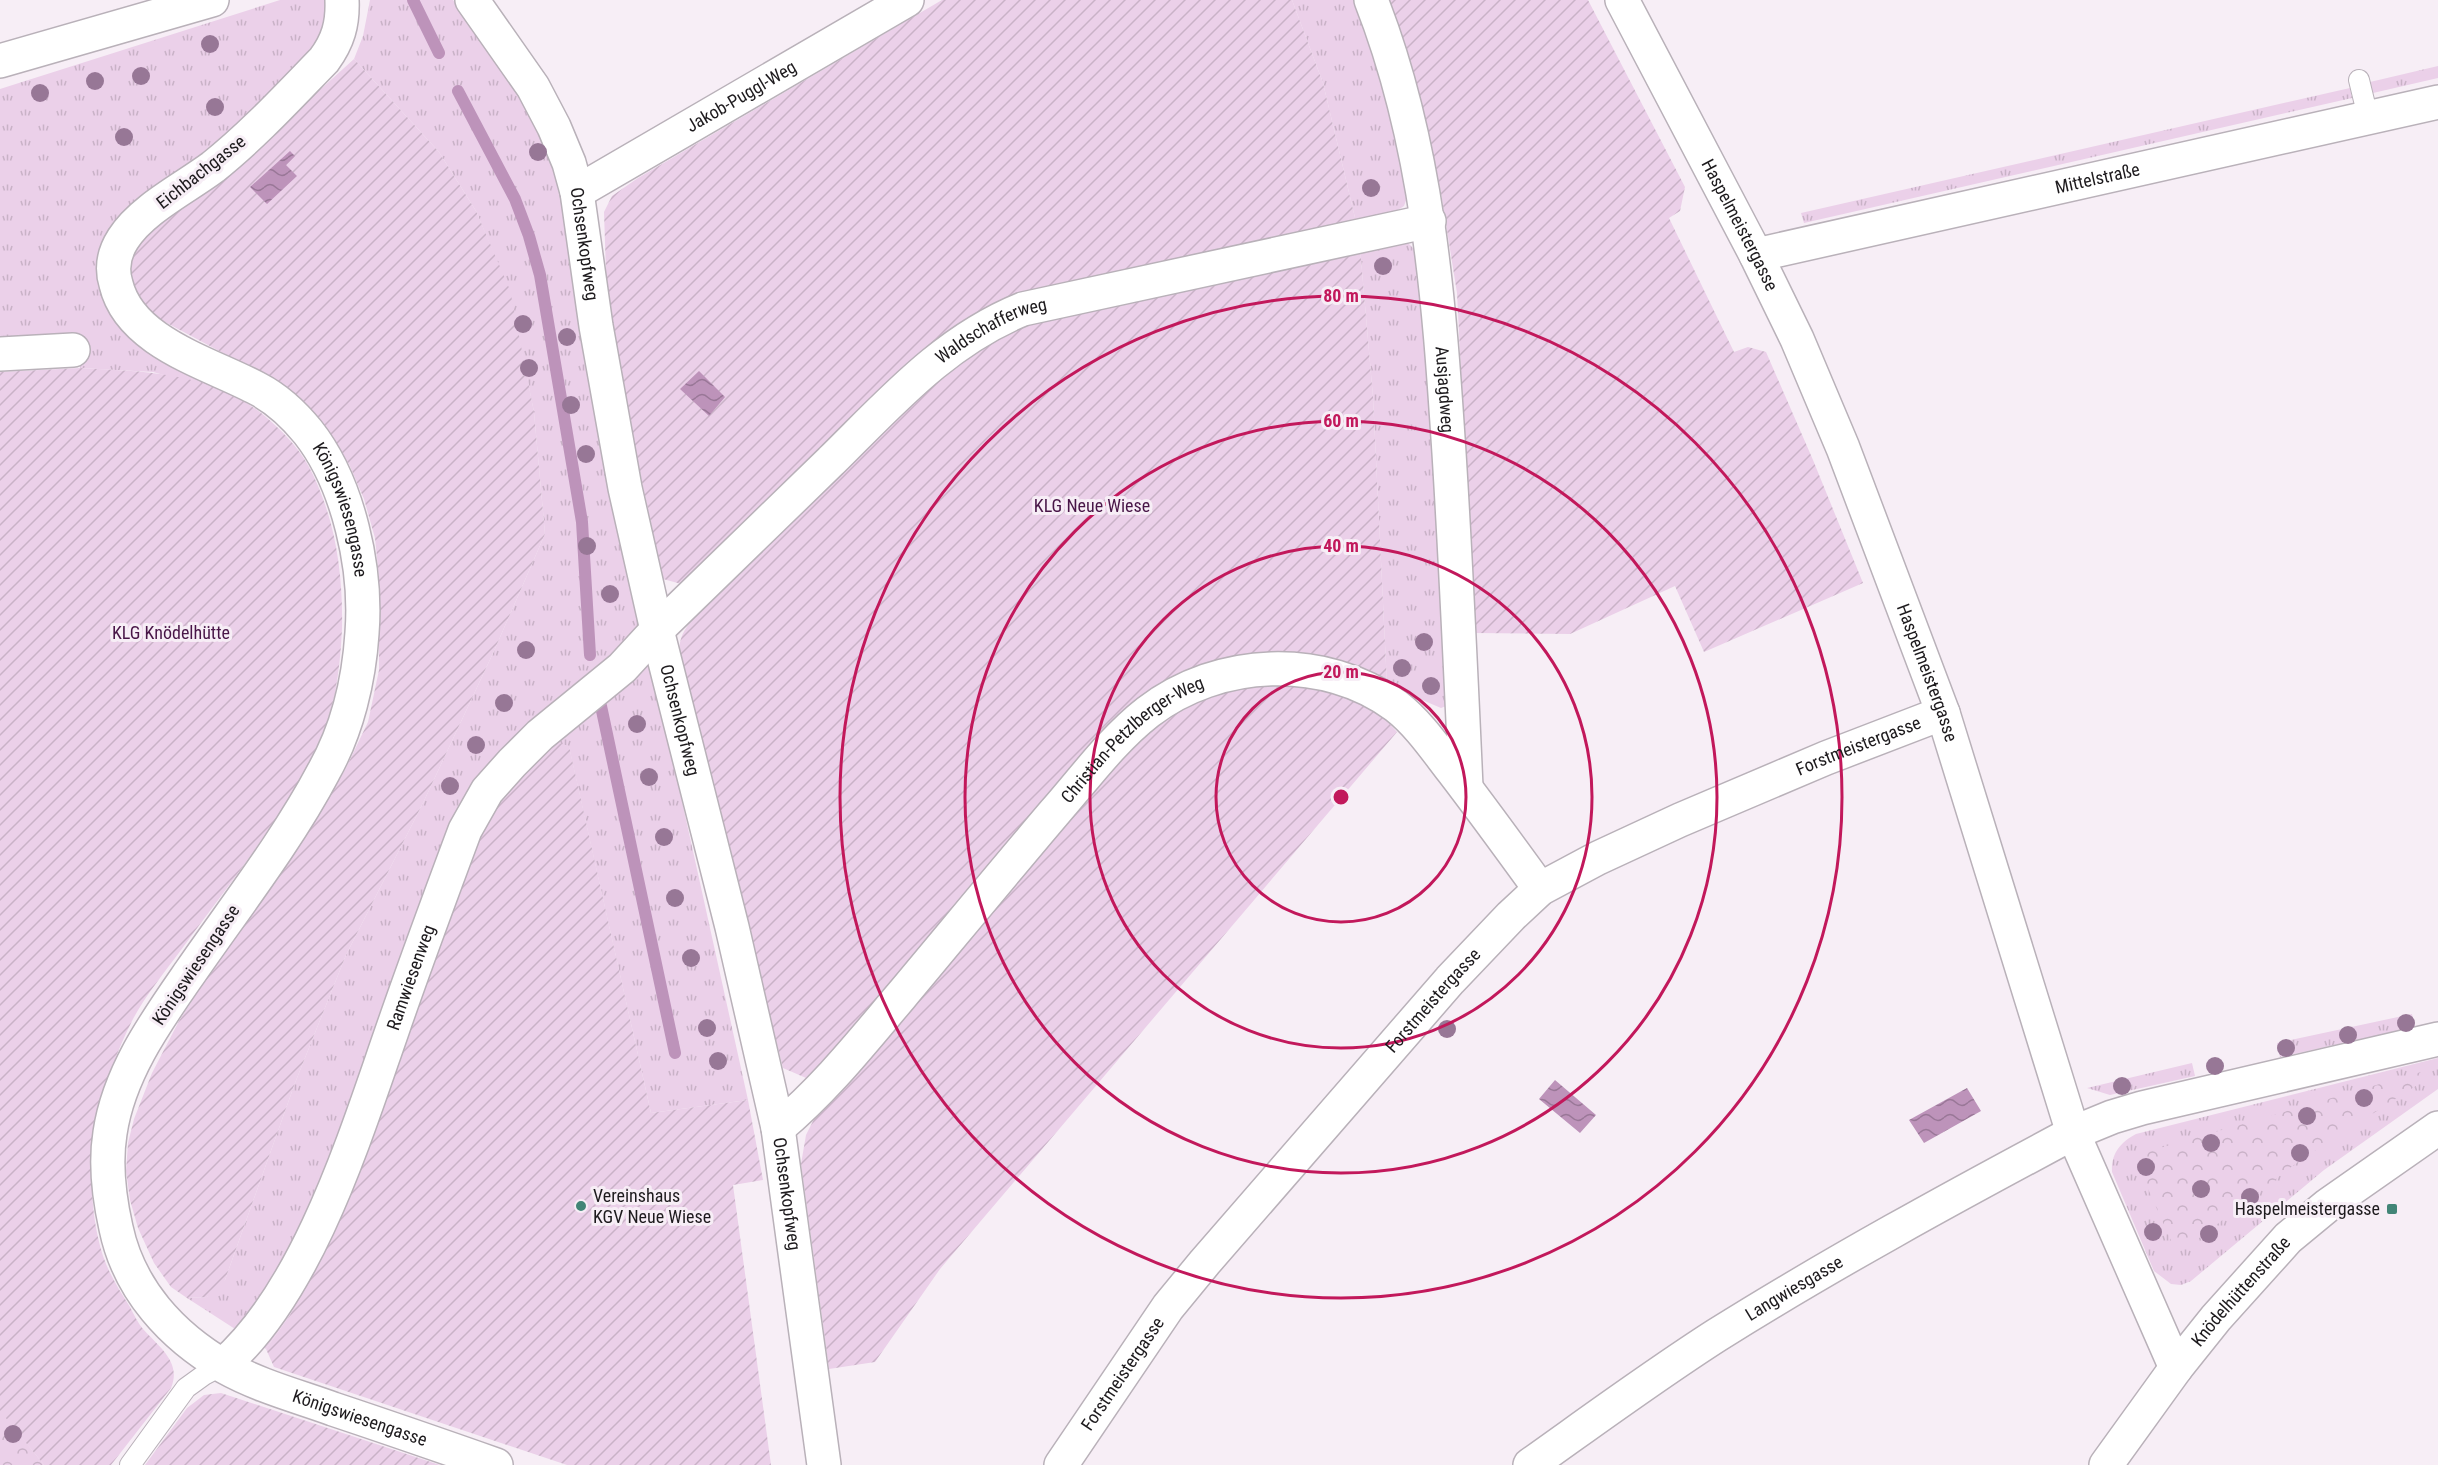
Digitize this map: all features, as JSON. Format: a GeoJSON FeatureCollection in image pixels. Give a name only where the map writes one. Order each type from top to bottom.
{"type":"FeatureCollection","features":[{"type":"Feature","properties":{"kind":"street"},"geometry":{"type":"LineString","coordinates":[[0,61],[155,8],[212,0]]}},
{"type":"Feature","properties":{"kind":"street","name":"Eichbachgasse"},"geometry":{"type":"LineString","coordinates":[[165,345],[135,320],[120,299],[113,272],[114,257],[120,242],[129,230],[145,216],[237,147],[324,60],[334,48],[339,34],[342,0]]}},
{"type":"Feature","properties":{"kind":"street","name":"Ochsenkopfweg"},"geometry":{"type":"LineString","coordinates":[[472,0],[533,87],[569,162],[577,192],[609,405],[657,630],[732,927],[778,1128],[824,1465]]}},
{"type":"Feature","properties":{"kind":"street","name":"Jakob-Puggl-Weg"},"geometry":{"type":"LineString","coordinates":[[577,192],[907,0]]}},
{"type":"Feature","properties":{"kind":"street","name":"Ausjagdweg"},"geometry":{"type":"LineString","coordinates":[[1371,0],[1401,91],[1429,221],[1445,386],[1466,787]]}},
{"type":"Feature","properties":{"kind":"street","name":"Haspelmeistergasse"},"geometry":{"type":"LineString","coordinates":[[1622,0],[1756,255],[1797,339],[1843,448],[1943,713],[2073,1133],[2176,1368]]}},
{"type":"Feature","properties":{"kind":"street","name":"Mittelstraße"},"geometry":{"type":"LineString","coordinates":[[1756,255],[2438,102]]}},
{"type":"Feature","properties":{"kind":"street","name":"Waldschafferweg"},"geometry":{"type":"LineString","coordinates":[[657,630],[921,373],[971,334],[998,319],[1050,302],[1429,221]]}},
{"type":"Feature","properties":{"kind":"street","name":"Königswiesengasse"},"geometry":{"type":"LineString","coordinates":[[165,345],[261,390],[291,414],[309,433],[332,471],[355,540],[363,605],[362,633],[354,689],[338,742],[327,766],[297,818],[157,1019],[123,1084],[109,1135],[109,1189],[118,1239],[137,1282],[163,1319],[185,1341],[223,1365],[266,1386],[496,1465]]}},
{"type":"Feature","properties":{"kind":"street"},"geometry":{"type":"LineString","coordinates":[[0,354],[73,350]]}},
{"type":"Feature","properties":{"kind":"street","name":"Ramwiesenweg"},"geometry":{"type":"LineString","coordinates":[[223,1365],[244,1347],[270,1313],[305,1251],[334,1190],[465,830],[487,791],[540,735],[622,668],[657,630]]}},
{"type":"Feature","properties":{"kind":"street","name":"Christian-Petzlberger-Weg"},"geometry":{"type":"LineString","coordinates":[[778,1128],[829,1082],[1116,742],[1149,711],[1169,698],[1190,688],[1233,674],[1272,669],[1328,673],[1363,686],[1396,707],[1424,734],[1466,787],[1540,889]]}},
{"type":"Feature","properties":{"kind":"street","name":"Forstmeistergasse"},"geometry":{"type":"LineString","coordinates":[[1061,1465],[1168,1307],[1450,980],[1540,889],[1598,858],[1680,820],[1826,758],[1943,713]]}},
{"type":"Feature","properties":{"kind":"street"},"geometry":{"type":"LineString","coordinates":[[2073,1133],[2142,1108],[2438,1039]]}},
{"type":"Feature","properties":{"kind":"street","name":"Knödelhüttenstraße"},"geometry":{"type":"LineString","coordinates":[[2106,1465],[2176,1368],[2216,1318],[2288,1238],[2336,1199],[2438,1128]]}},
{"type":"Feature","properties":{"kind":"street","name":"Langwiesgasse"},"geometry":{"type":"LineString","coordinates":[[1530,1465],[1668,1368],[1795,1288],[2073,1133]]}},
{"type":"Feature","properties":{"kind":"street"},"geometry":{"type":"LineString","coordinates":[[1564,1465],[1575,1434]]}},
{"type":"Feature","properties":{"kind":"lane"},"geometry":{"type":"LineString","coordinates":[[2359,80],[2368,117]]}},
{"type":"Feature","properties":{"kind":"lane"},"geometry":{"type":"LineString","coordinates":[[130,1465],[186,1388],[204,1374],[223,1365]]}},
{"type":"Feature","properties":{"kind":"green space"},"geometry":{"type":"Polygon","coordinates":[[[280,0],[325,0],[329,9],[321,41],[253,110],[207,150],[130,206],[100,276],[108,309],[125,334],[172,366],[235,395],[153,372],[80,368],[77,334],[0,339],[0,89],[280,0]]]}},
{"type":"Feature","properties":{"kind":"green space"},"geometry":{"type":"Polygon","coordinates":[[[370,0],[453,0],[505,67],[550,153],[564,196],[590,385],[748,1100],[651,1113],[569,747],[290,1315],[266,1349],[187,1298],[207,1297],[225,1280],[295,1083],[346,955],[423,803],[494,651],[545,534],[534,412],[509,290],[476,211],[439,152],[354,59],[363,36],[370,0]]]}},
{"type":"Feature","properties":{"kind":"green space"},"geometry":{"type":"Polygon","coordinates":[[[942,0],[1292,0],[1323,83],[1356,222],[1027,296],[685,585],[663,579],[620,380],[606,272],[604,212],[612,196],[638,178],[942,0]]]}},
{"type":"Feature","properties":{"kind":"green space"},"geometry":{"type":"Polygon","coordinates":[[[1292,0],[1353,0],[1374,58],[1399,151],[1408,195],[1404,206],[1393,213],[1356,222],[1323,83],[1292,0]]]}},
{"type":"Feature","properties":{"kind":"green space"},"geometry":{"type":"Polygon","coordinates":[[[1387,0],[1588,0],[1685,187],[1680,211],[1669,218],[1734,352],[1748,347],[1766,352],[1863,583],[1704,652],[1675,586],[1570,634],[1474,633],[1457,293],[1441,193],[1417,85],[1387,0]]]}},
{"type":"Feature","properties":{"kind":"green space"},"geometry":{"type":"Polygon","coordinates":[[[354,59],[439,152],[476,211],[510,290],[534,412],[545,534],[494,651],[423,803],[346,955],[295,1083],[220,1291],[207,1297],[187,1298],[171,1287],[154,1263],[138,1228],[130,1200],[126,1171],[128,1143],[134,1119],[152,1073],[179,1021],[214,966],[277,880],[345,770],[368,722],[379,670],[379,578],[375,538],[364,499],[349,464],[303,402],[277,382],[152,315],[129,291],[129,257],[136,243],[162,222],[207,192],[354,59]]]}},
{"type":"Feature","properties":{"kind":"green space"},"geometry":{"type":"Polygon","coordinates":[[[2438,66],[2438,78],[2373,93],[2370,82],[2438,66]]]}},
{"type":"Feature","properties":{"kind":"green space"},"geometry":{"type":"Polygon","coordinates":[[[2350,88],[2352,98],[1804,223],[1801,213],[2350,88]]]}},
{"type":"Feature","properties":{"kind":"green space"},"geometry":{"type":"Polygon","coordinates":[[[1399,241],[1408,243],[1415,250],[1430,381],[1446,701],[1446,706],[1441,708],[1387,685],[1373,397],[1360,248],[1399,241]]]}},
{"type":"Feature","properties":{"kind":"green space","name":"KLG Neue Wiese"},"geometry":{"type":"Polygon","coordinates":[[[1360,248],[1373,397],[1387,685],[1206,668],[813,1081],[783,1068],[680,661],[680,642],[694,617],[856,454],[955,363],[1023,324],[1360,248]]]}},
{"type":"Feature","properties":{"kind":"green space","name":"KLG Knödelhütte"},"geometry":{"type":"Polygon","coordinates":[[[80,368],[160,374],[209,385],[233,395],[277,427],[309,467],[327,512],[338,561],[342,595],[342,629],[340,661],[332,706],[312,757],[266,834],[138,1010],[117,1054],[102,1103],[92,1169],[93,1204],[98,1239],[108,1269],[138,1322],[171,1363],[174,1379],[171,1388],[111,1465],[44,1465],[5,1417],[0,1416],[0,372],[80,368]]]}},
{"type":"Feature","properties":{"kind":"green space"},"geometry":{"type":"Polygon","coordinates":[[[1254,683],[1319,684],[1379,712],[1397,732],[940,1269],[875,1362],[829,1369],[801,1164],[806,1135],[814,1119],[1127,751],[1172,712],[1204,697],[1254,683]]]}},
{"type":"Feature","properties":{"kind":"green space"},"geometry":{"type":"Polygon","coordinates":[[[552,741],[569,746],[651,1113],[748,1100],[763,1180],[733,1185],[771,1465],[567,1465],[274,1367],[266,1349],[290,1315],[343,1207],[479,831],[499,796],[552,741]]]}},
{"type":"Feature","properties":{"kind":"green space"},"geometry":{"type":"Polygon","coordinates":[[[2412,1014],[2415,1027],[2280,1057],[2277,1043],[2412,1014]]]}},
{"type":"Feature","properties":{"kind":"green space"},"geometry":{"type":"Polygon","coordinates":[[[2438,1058],[2438,1089],[2324,1170],[2191,1281],[2181,1285],[2171,1284],[2154,1271],[2112,1172],[2115,1154],[2126,1141],[2136,1134],[2438,1058]]]}},
{"type":"Feature","properties":{"kind":"green space"},"geometry":{"type":"Polygon","coordinates":[[[2192,1063],[2195,1076],[2110,1095],[2087,1088],[2192,1063]]]}},
{"type":"Feature","properties":{"kind":"green space"},"geometry":{"type":"Polygon","coordinates":[[[2421,1072],[2425,1080],[2299,1161],[2185,1249],[2178,1250],[2173,1245],[2137,1164],[2139,1158],[2146,1152],[2421,1072]]]}},
{"type":"Feature","properties":{"kind":"green space"},"geometry":{"type":"Polygon","coordinates":[[[221,1393],[440,1465],[145,1465],[187,1408],[204,1395],[221,1393]]]}},
{"type":"Feature","properties":{"kind":"green space"},"geometry":{"type":"Polygon","coordinates":[[[0,1416],[5,1416],[44,1465],[0,1465],[0,1416]]]}},
{"type":"Feature","properties":{"kind":"water"},"geometry":{"type":"Polygon","coordinates":[[[290,151],[295,156],[286,165],[297,176],[267,204],[250,187],[290,151]]]}},
{"type":"Feature","properties":{"kind":"water"},"geometry":{"type":"Polygon","coordinates":[[[699,371],[725,397],[709,416],[680,389],[699,371]]]}},
{"type":"Feature","properties":{"kind":"water"},"geometry":{"type":"Polygon","coordinates":[[[1555,1080],[1596,1115],[1580,1133],[1539,1099],[1555,1080]]]}},
{"type":"Feature","properties":{"kind":"water"},"geometry":{"type":"Polygon","coordinates":[[[1967,1088],[1981,1111],[1924,1143],[1909,1120],[1967,1088]]]}},
{"type":"Feature","properties":{"kind":"waterway"},"geometry":{"type":"LineString","coordinates":[[413,0],[439,53]]}},
{"type":"Feature","properties":{"kind":"waterway"},"geometry":{"type":"LineString","coordinates":[[458,91],[515,199],[540,275],[582,522],[590,655]]}},
{"type":"Feature","properties":{"kind":"waterway"},"geometry":{"type":"LineString","coordinates":[[601,706],[675,1053]]}},
{"type":"Feature","properties":{"kind":"place","name":"Vereinshaus KGV Neue Wiese"},"geometry":{"type":"Point","coordinates":[581,1206]}},
{"type":"Feature","properties":{"kind":"place","name":"Haspelmeistergasse"},"geometry":{"type":"Point","coordinates":[2392,1209]}}]}
